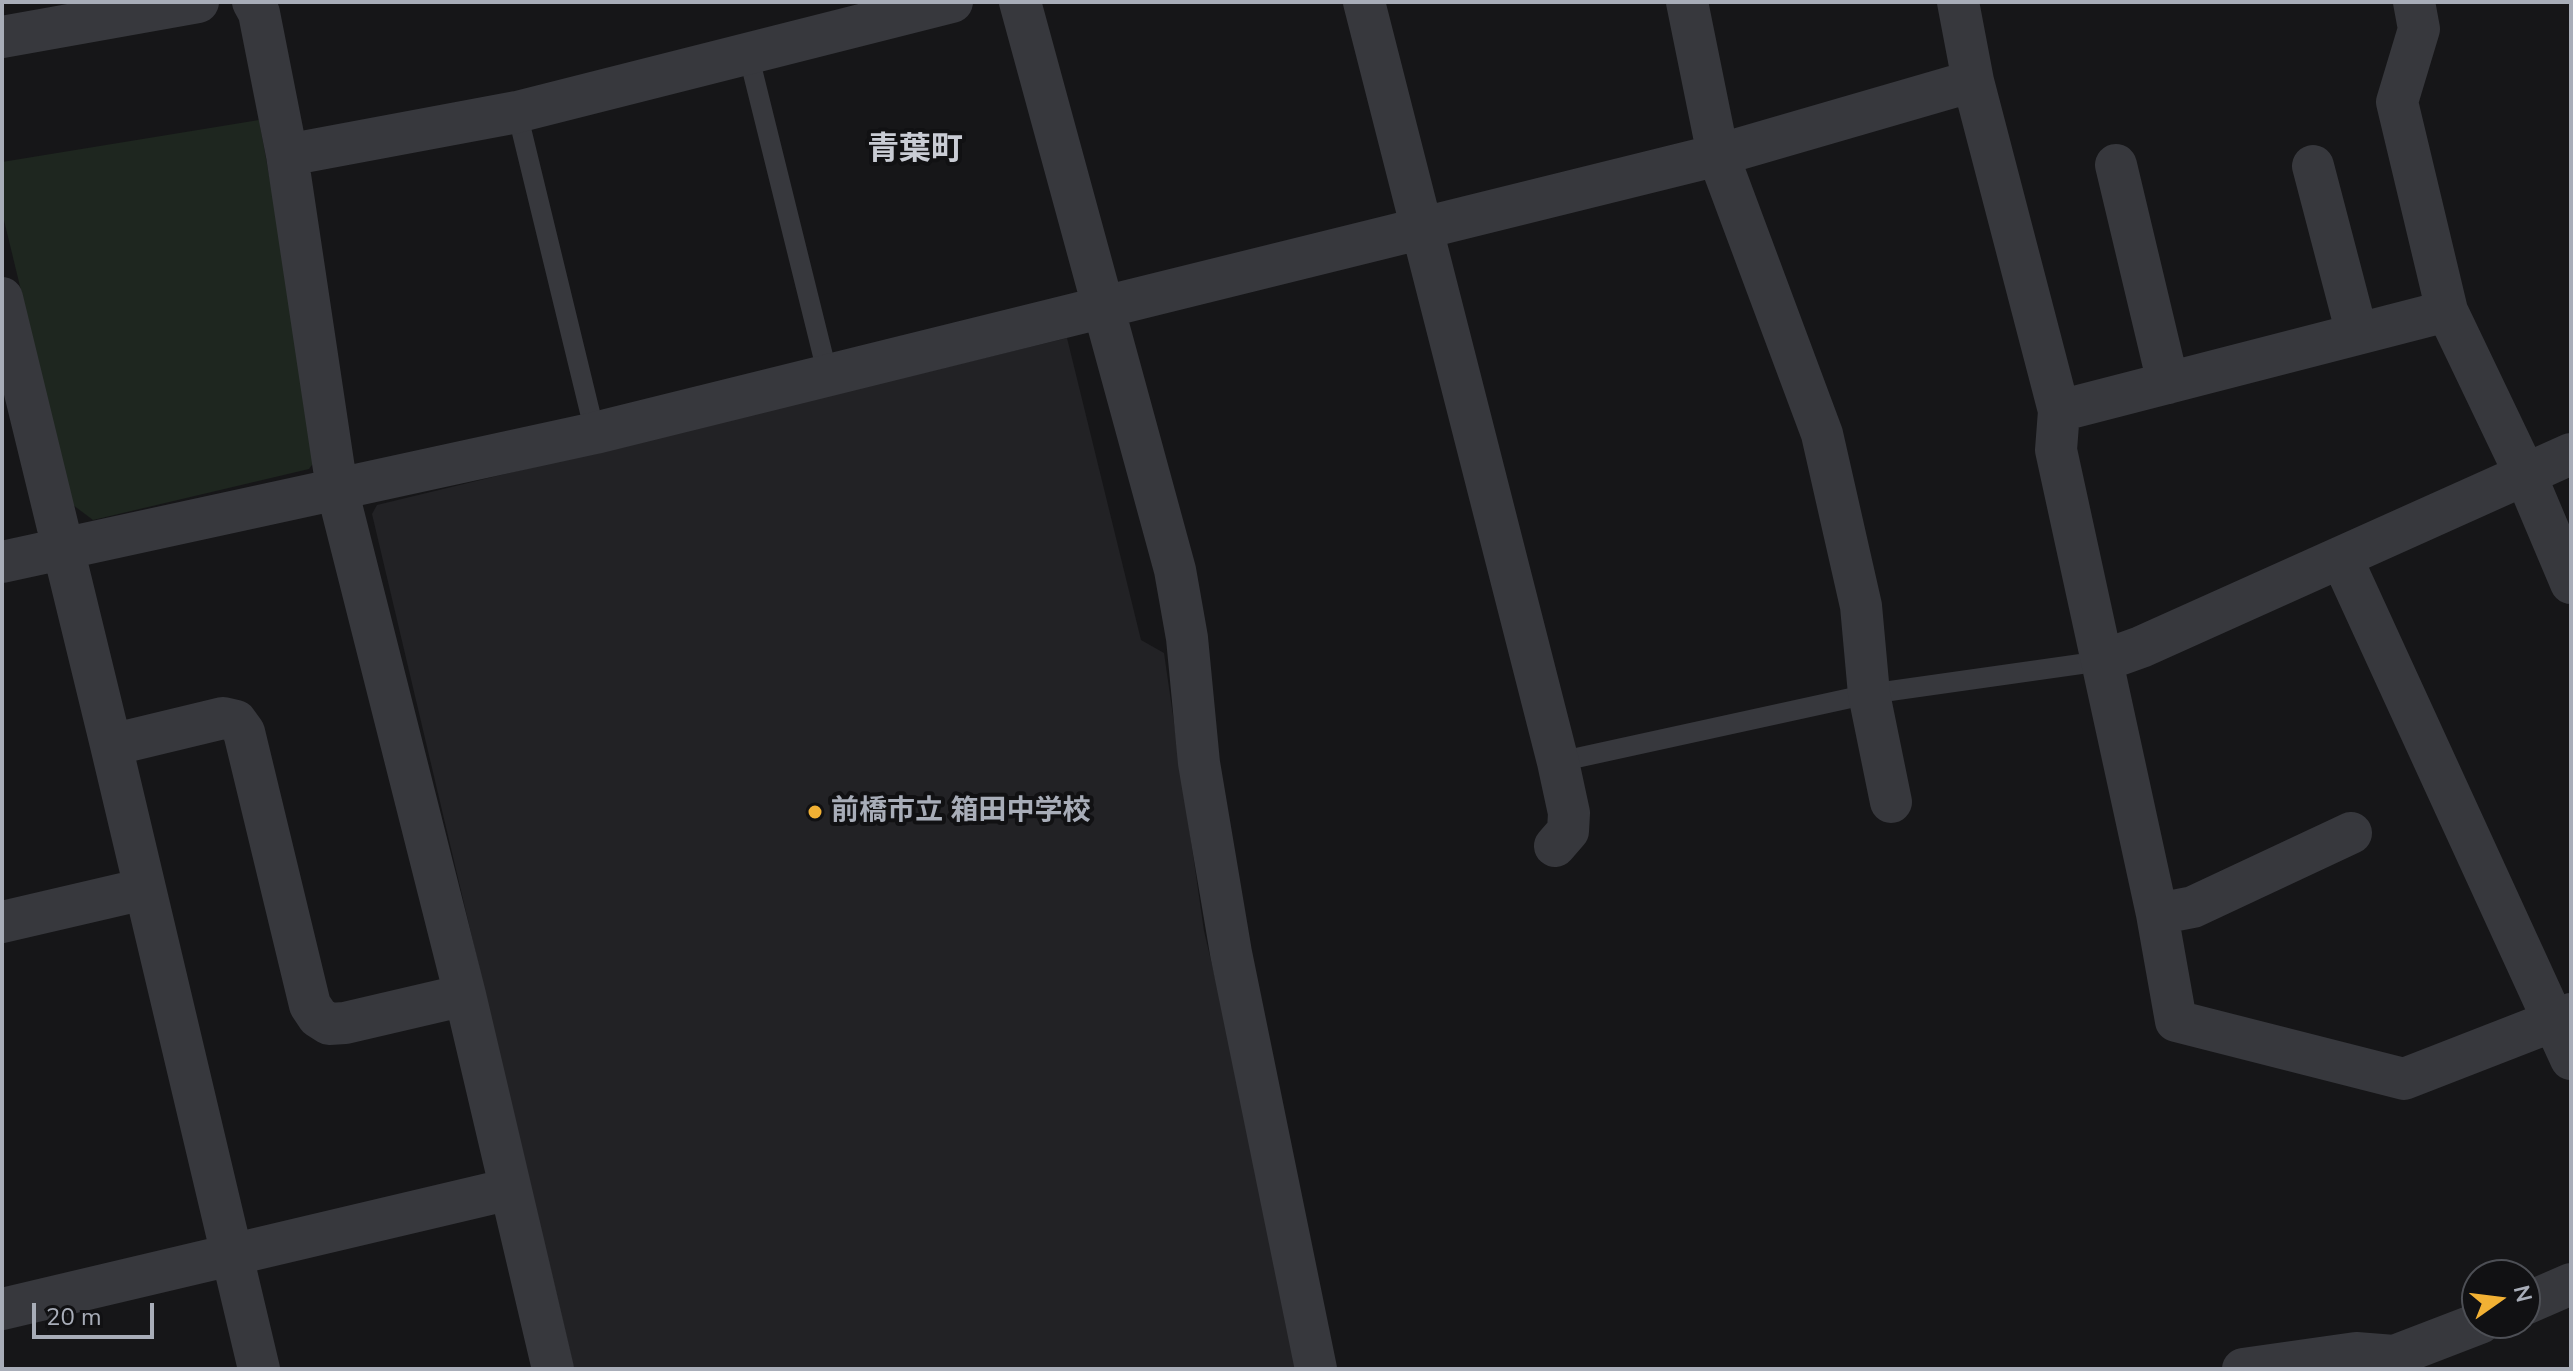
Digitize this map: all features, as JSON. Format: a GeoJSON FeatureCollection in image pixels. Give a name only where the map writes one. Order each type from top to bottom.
{"type":"FeatureCollection","features":[{"type":"Feature","properties":{"kind":"street"},"geometry":{"type":"LineString","coordinates":[[2,37],[198,2]]}},
{"type":"Feature","properties":{"kind":"street"},"geometry":{"type":"LineString","coordinates":[[253,2],[259,13],[287,155],[337,489],[465,995],[553,1369]]}},
{"type":"Feature","properties":{"kind":"street"},"geometry":{"type":"LineString","coordinates":[[287,155],[517,112],[952,2]]}},
{"type":"Feature","properties":{"kind":"street"},"geometry":{"type":"LineString","coordinates":[[1020,2],[1175,570],[1187,638],[1199,763],[1231,953],[1316,1369]]}},
{"type":"Feature","properties":{"kind":"street"},"geometry":{"type":"LineString","coordinates":[[1364,2],[1558,762],[1569,813],[1568,831],[1555,846]]}},
{"type":"Feature","properties":{"kind":"street"},"geometry":{"type":"LineString","coordinates":[[1687,2],[1718,155],[1822,434],[1861,606],[1869,694],[1891,802]]}},
{"type":"Feature","properties":{"kind":"street"},"geometry":{"type":"LineString","coordinates":[[1958,2],[1973,81],[2059,411],[2056,450],[2157,914],[2176,1021],[2404,1079],[2562,1018]]}},
{"type":"Feature","properties":{"kind":"street"},"geometry":{"type":"LineString","coordinates":[[2414,2],[2419,29],[2397,102],[2447,311],[2525,474],[2571,583]]}},
{"type":"Feature","properties":{"kind":"street"},"geometry":{"type":"LineString","coordinates":[[2,562],[595,433],[1718,155],[1973,81]]}},
{"type":"Feature","properties":{"kind":"street"},"geometry":{"type":"LineString","coordinates":[[2116,165],[2168,383]]}},
{"type":"Feature","properties":{"kind":"street"},"geometry":{"type":"LineString","coordinates":[[2313,166],[2357,334]]}},
{"type":"Feature","properties":{"kind":"street"},"geometry":{"type":"LineString","coordinates":[[2,298],[259,1369]]}},
{"type":"Feature","properties":{"kind":"street"},"geometry":{"type":"LineString","coordinates":[[2059,411],[2447,311]]}},
{"type":"Feature","properties":{"kind":"street"},"geometry":{"type":"LineString","coordinates":[[2102,661],[2141,647],[2571,454]]}},
{"type":"Feature","properties":{"kind":"street"},"geometry":{"type":"LineString","coordinates":[[2341,557],[2562,1018],[2571,1059]]}},
{"type":"Feature","properties":{"kind":"street"},"geometry":{"type":"LineString","coordinates":[[111,745],[223,718],[236,721],[244,732],[310,1005],[318,1017],[329,1024],[345,1023],[465,995]]}},
{"type":"Feature","properties":{"kind":"street"},"geometry":{"type":"LineString","coordinates":[[2157,914],[2193,907],[2351,833]]}},
{"type":"Feature","properties":{"kind":"street"},"geometry":{"type":"LineString","coordinates":[[2,922],[144,889]]}},
{"type":"Feature","properties":{"kind":"street"},"geometry":{"type":"LineString","coordinates":[[2,1309],[510,1189]]}},
{"type":"Feature","properties":{"kind":"street"},"geometry":{"type":"LineString","coordinates":[[2541,1297],[2571,1284]]}},
{"type":"Feature","properties":{"kind":"street"},"geometry":{"type":"LineString","coordinates":[[2243,1369],[2356,1353],[2390,1362],[2461,1331]]}},
{"type":"Feature","properties":{"kind":"lane"},"geometry":{"type":"LineString","coordinates":[[748,53],[828,376]]}},
{"type":"Feature","properties":{"kind":"lane"},"geometry":{"type":"LineString","coordinates":[[517,112],[595,433]]}},
{"type":"Feature","properties":{"kind":"lane"},"geometry":{"type":"LineString","coordinates":[[1558,762],[1869,694],[2102,661]]}},
{"type":"Feature","properties":{"kind":"shaded area"},"geometry":{"type":"Polygon","coordinates":[[[259,120],[320,454],[309,469],[93,520],[73,505],[2,212],[2,162],[259,120]]]}},
{"type":"Feature","properties":{"kind":"shaded area","name":"前橋市立 箱田中学校"},"geometry":{"type":"Polygon","coordinates":[[[1067,338],[1141,640],[1164,653],[1204,931],[1297,1369],[574,1369],[372,514],[377,505],[1067,338]]]}},
{"type":"Feature","properties":{"kind":"place","name":"前橋市立 箱田中学校"},"geometry":{"type":"Point","coordinates":[815,812]}},
{"type":"Feature","properties":{"kind":"district","name":"青葉町"},"geometry":{"type":"Point","coordinates":[915,151]}}]}
